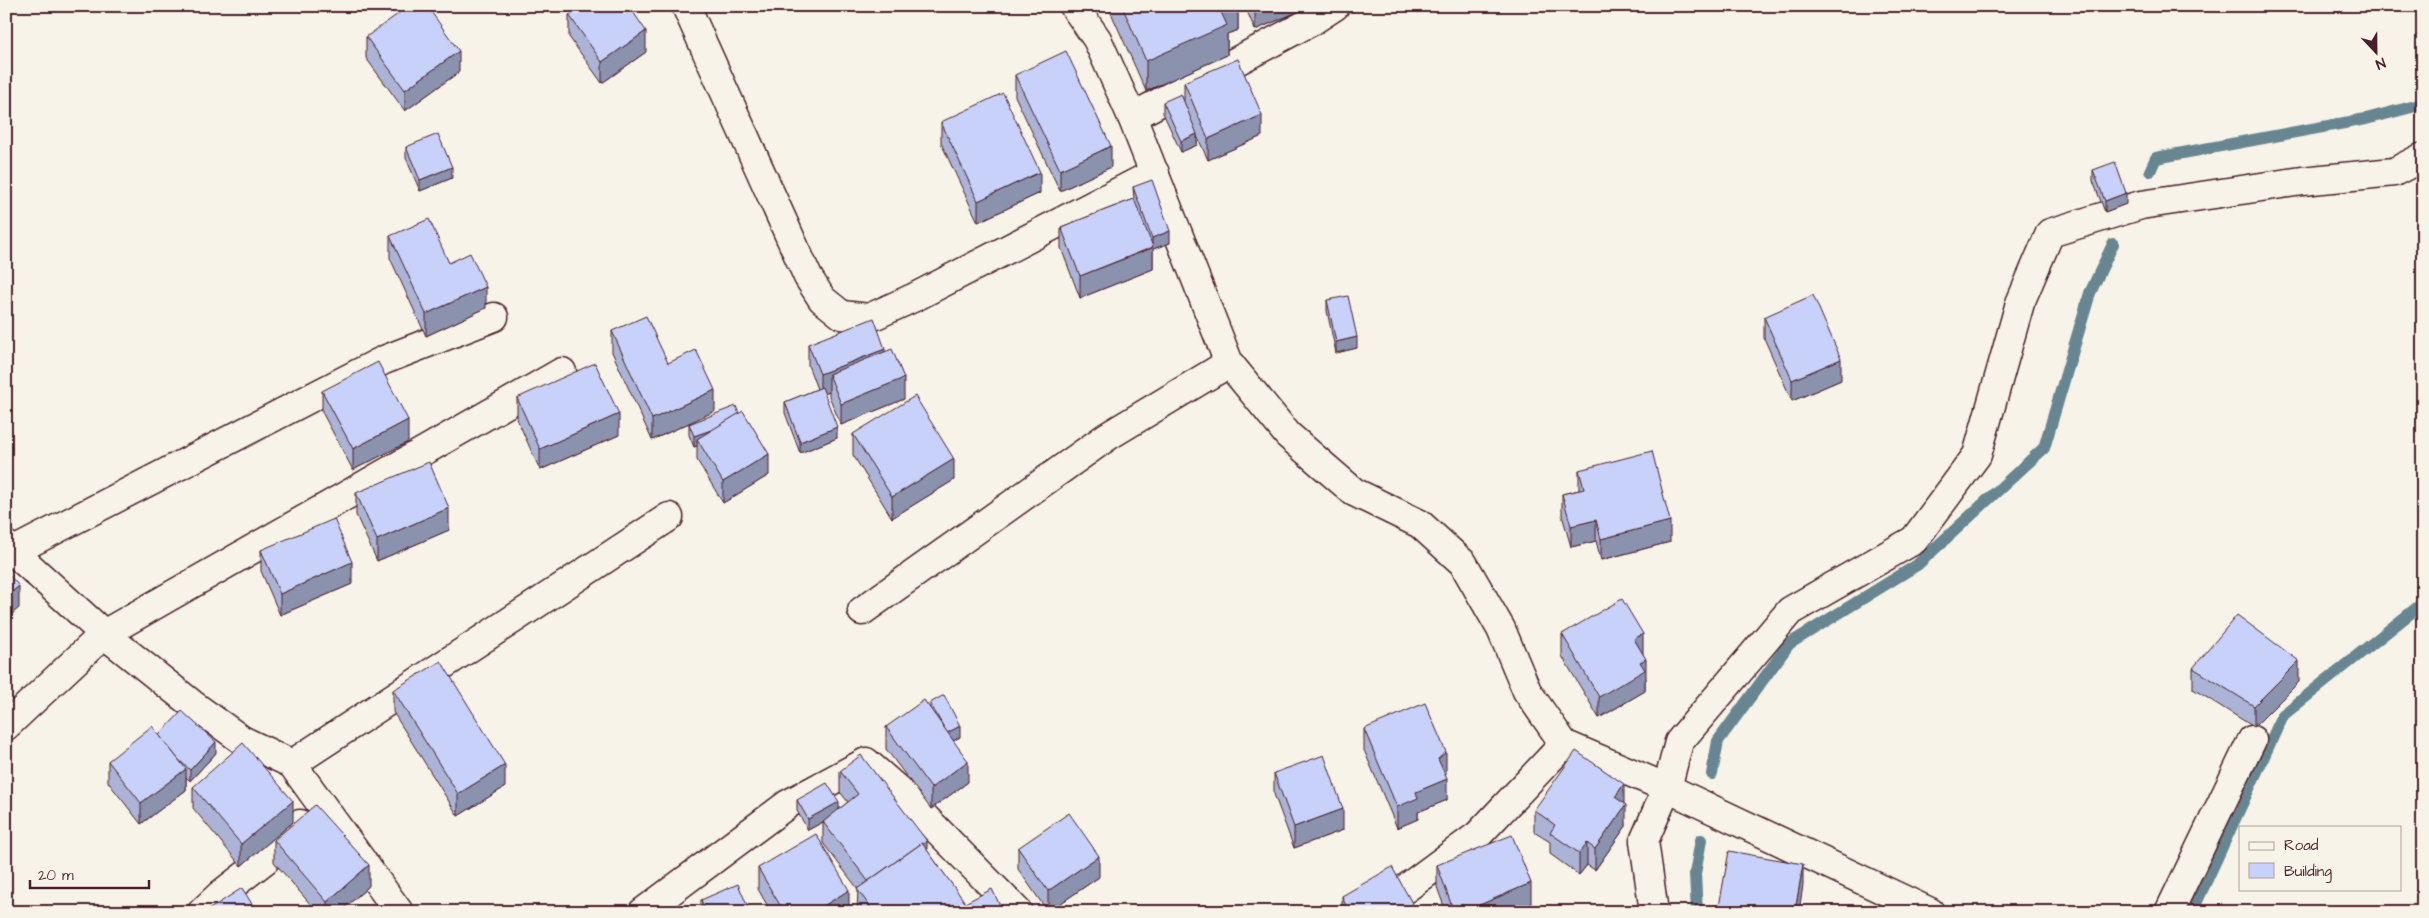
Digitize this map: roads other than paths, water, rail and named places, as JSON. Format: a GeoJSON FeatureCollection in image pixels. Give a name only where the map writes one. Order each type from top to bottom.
{"type":"FeatureCollection","features":[{"type":"Feature","properties":{"kind":"street"},"geometry":{"type":"LineString","coordinates":[[686,6],[808,277],[822,299],[842,315],[870,318],[915,297],[1155,173]]}},
{"type":"Feature","properties":{"kind":"street"},"geometry":{"type":"LineString","coordinates":[[1074,6],[1097,39],[1132,117],[1229,363],[1288,435],[1354,492],[1420,524],[1463,563],[1501,629],[1527,691],[1564,744],[1667,788],[1930,912]]}},
{"type":"Feature","properties":{"kind":"street"},"geometry":{"type":"LineString","coordinates":[[1132,117],[1312,21],[1335,6]]}},
{"type":"Feature","properties":{"kind":"street"},"geometry":{"type":"LineString","coordinates":[[1654,912],[1644,841],[1667,788],[1679,742],[1790,611],[1914,540],[1977,455],[2020,303],[2050,233],[2141,205],[2302,181],[2394,172],[2423,157]]}},
{"type":"Feature","properties":{"kind":"street"},"geometry":{"type":"LineString","coordinates":[[399,912],[292,764],[242,740],[192,704],[104,634],[10,548],[384,360],[494,317]]}},
{"type":"Feature","properties":{"kind":"street"},"geometry":{"type":"LineString","coordinates":[[862,610],[1108,436],[1229,363]]}},
{"type":"Feature","properties":{"kind":"street"},"geometry":{"type":"LineString","coordinates":[[6,726],[104,634],[562,372]]}},
{"type":"Feature","properties":{"kind":"street"},"geometry":{"type":"LineString","coordinates":[[292,764],[670,517]]}},
{"type":"Feature","properties":{"kind":"street"},"geometry":{"type":"LineString","coordinates":[[2169,912],[2252,740]]}},
{"type":"Feature","properties":{"kind":"street"},"geometry":{"type":"LineString","coordinates":[[1405,889],[1478,835],[1564,744]]}},
{"type":"Feature","properties":{"kind":"street"},"geometry":{"type":"LineString","coordinates":[[643,912],[788,804],[866,762],[898,790],[1018,912]]}},
{"type":"Feature","properties":{"kind":"street"},"geometry":{"type":"LineString","coordinates":[[202,912],[221,894],[264,860],[320,804]]}},
{"type":"Feature","properties":{"kind":"waterway"},"geometry":{"type":"LineString","coordinates":[[2150,171],[2156,158],[2366,119],[2423,104]]}},
{"type":"Feature","properties":{"kind":"waterway"},"geometry":{"type":"LineString","coordinates":[[1712,774],[1718,741],[1789,644],[1917,565],[2044,448],[2090,293],[2113,244]]}},
{"type":"Feature","properties":{"kind":"waterway"},"geometry":{"type":"LineString","coordinates":[[2192,912],[2283,715],[2423,603]]}},
{"type":"Feature","properties":{"kind":"waterway"},"geometry":{"type":"LineString","coordinates":[[1697,912],[1695,874],[1701,840]]}}]}
